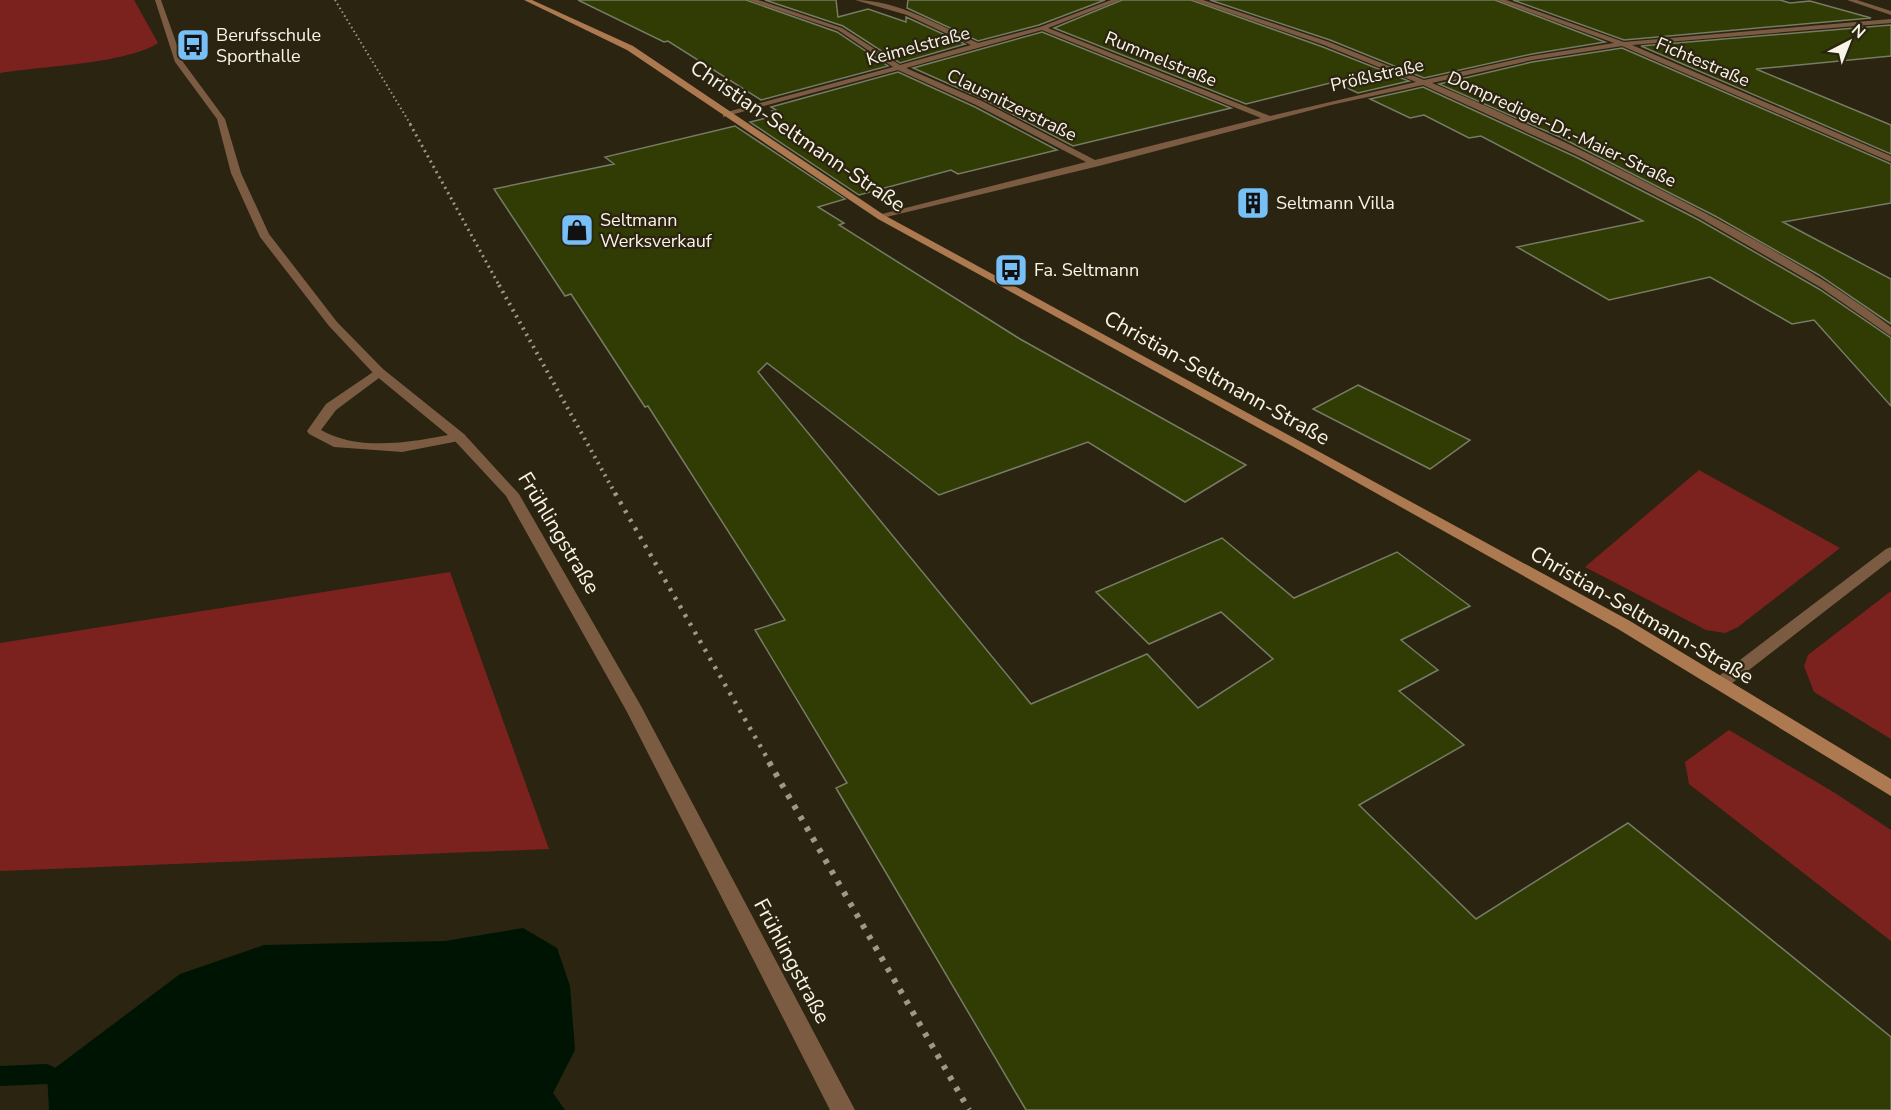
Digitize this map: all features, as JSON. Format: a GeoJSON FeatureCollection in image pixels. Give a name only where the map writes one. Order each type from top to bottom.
{"type":"FeatureCollection","features":[{"type":"Feature","properties":{"kind":"main road","name":"Christian-Seltmann-Straße"},"geometry":{"type":"LineString","coordinates":[[527,0],[630,48],[726,115],[881,217],[1335,464],[1721,682],[1891,788]]}},
{"type":"Feature","properties":{"kind":"street","name":"Frühlingstraße"},"geometry":{"type":"LineString","coordinates":[[158,0],[179,62],[221,119],[236,173],[264,235],[333,324],[379,372],[459,437],[512,494],[635,711],[843,1110]]}},
{"type":"Feature","properties":{"kind":"street","name":"Clausnitzerstraße"},"geometry":{"type":"LineString","coordinates":[[751,0],[840,29],[898,67],[979,103],[1096,164]]}},
{"type":"Feature","properties":{"kind":"street"},"geometry":{"type":"LineString","coordinates":[[858,0],[939,25],[976,45]]}},
{"type":"Feature","properties":{"kind":"street","name":"Keimelstraße"},"geometry":{"type":"LineString","coordinates":[[726,115],[1042,28],[1117,0]]}},
{"type":"Feature","properties":{"kind":"street","name":"Domprediger-Dr.-Maier-Straße"},"geometry":{"type":"LineString","coordinates":[[1196,0],[1322,42],[1422,81],[1583,154],[1792,265],[1867,314],[1891,333]]}},
{"type":"Feature","properties":{"kind":"street","name":"Fichtestraße"},"geometry":{"type":"LineString","coordinates":[[1500,0],[1623,44],[1891,159]]}},
{"type":"Feature","properties":{"kind":"street"},"geometry":{"type":"LineString","coordinates":[[1850,0],[1891,13]]}},
{"type":"Feature","properties":{"kind":"street","name":"Prößlstraße"},"geometry":{"type":"LineString","coordinates":[[881,217],[1096,164],[1269,118],[1422,81],[1532,58],[1623,44],[1891,21]]}},
{"type":"Feature","properties":{"kind":"street","name":"Rummelstraße"},"geometry":{"type":"LineString","coordinates":[[1042,28],[1269,118]]}},
{"type":"Feature","properties":{"kind":"street"},"geometry":{"type":"LineString","coordinates":[[379,372],[331,407],[314,432],[334,443],[402,448],[459,437]]}},
{"type":"Feature","properties":{"kind":"street"},"geometry":{"type":"LineString","coordinates":[[1721,682],[1891,552]]}},
{"type":"Feature","properties":{"kind":"shaded area"},"geometry":{"type":"Polygon","coordinates":[[[0,0],[134,0],[158,43],[126,56],[105,60],[0,73],[0,0]]]}},
{"type":"Feature","properties":{"kind":"shaded area"},"geometry":{"type":"Polygon","coordinates":[[[1699,470],[1840,548],[1738,627],[1725,633],[1706,630],[1585,567],[1699,470]]]}},
{"type":"Feature","properties":{"kind":"shaded area"},"geometry":{"type":"Polygon","coordinates":[[[450,572],[549,849],[0,871],[0,643],[450,572]]]}},
{"type":"Feature","properties":{"kind":"shaded area"},"geometry":{"type":"Polygon","coordinates":[[[1891,591],[1891,739],[1814,692],[1804,666],[1808,655],[1891,591]]]}},
{"type":"Feature","properties":{"kind":"shaded area"},"geometry":{"type":"Polygon","coordinates":[[[1729,730],[1835,793],[1891,830],[1891,941],[1689,784],[1685,762],[1729,730]]]}},
{"type":"Feature","properties":{"kind":"shaded area"},"geometry":{"type":"Polygon","coordinates":[[[523,928],[557,948],[570,986],[575,1050],[553,1093],[565,1110],[49,1110],[47,1074],[180,974],[264,945],[445,941],[523,928]]]}},
{"type":"Feature","properties":{"kind":"building"},"geometry":{"type":"Polygon","coordinates":[[[578,0],[746,0],[837,32],[888,66],[761,100],[668,41],[664,42],[578,0]]]}},
{"type":"Feature","properties":{"kind":"building"},"geometry":{"type":"Polygon","coordinates":[[[765,0],[836,0],[838,17],[868,9],[906,22],[906,17],[965,44],[900,63],[843,26],[765,0]]]}},
{"type":"Feature","properties":{"kind":"building"},"geometry":{"type":"Polygon","coordinates":[[[908,0],[1105,0],[1039,25],[978,41],[907,8],[908,0]]]}},
{"type":"Feature","properties":{"kind":"building"},"geometry":{"type":"Polygon","coordinates":[[[1122,0],[1191,0],[1323,47],[1409,81],[1358,93],[1334,82],[1246,104],[1054,28],[1122,0]]]}},
{"type":"Feature","properties":{"kind":"building"},"geometry":{"type":"Polygon","coordinates":[[[1210,0],[1495,0],[1605,42],[1532,54],[1424,78],[1330,40],[1210,0]]]}},
{"type":"Feature","properties":{"kind":"building"},"geometry":{"type":"Polygon","coordinates":[[[1513,0],[1780,0],[1790,3],[1810,1],[1871,18],[1624,40],[1513,0]]]}},
{"type":"Feature","properties":{"kind":"building"},"geometry":{"type":"Polygon","coordinates":[[[1891,25],[1891,56],[1756,69],[1891,125],[1891,154],[1641,46],[1891,25]]]}},
{"type":"Feature","properties":{"kind":"building"},"geometry":{"type":"Polygon","coordinates":[[[1042,32],[1231,108],[1073,146],[983,99],[913,68],[1042,32]]]}},
{"type":"Feature","properties":{"kind":"building"},"geometry":{"type":"Polygon","coordinates":[[[1622,48],[1891,164],[1891,203],[1783,222],[1891,279],[1891,324],[1819,275],[1715,216],[1562,138],[1439,84],[1532,62],[1622,48]]]}},
{"type":"Feature","properties":{"kind":"building"},"geometry":{"type":"Polygon","coordinates":[[[898,72],[975,107],[1057,150],[958,174],[951,170],[859,195],[750,122],[779,115],[772,111],[776,110],[771,107],[898,72]]]}},
{"type":"Feature","properties":{"kind":"building"},"geometry":{"type":"Polygon","coordinates":[[[1423,87],[1576,157],[1699,220],[1819,289],[1891,338],[1891,406],[1814,320],[1792,324],[1710,277],[1609,300],[1517,247],[1643,221],[1481,136],[1469,138],[1424,115],[1410,118],[1370,99],[1423,87]]]}},
{"type":"Feature","properties":{"kind":"building"},"geometry":{"type":"Polygon","coordinates":[[[735,126],[845,199],[818,207],[844,223],[839,225],[1020,339],[1246,465],[1185,502],[1088,442],[939,495],[767,363],[758,372],[1031,704],[1147,654],[1198,708],[1273,659],[1221,612],[1149,644],[1096,592],[1222,538],[1294,598],[1397,552],[1470,606],[1401,640],[1438,670],[1399,691],[1464,745],[1359,805],[1476,919],[1628,823],[1891,1037],[1891,1110],[1026,1110],[836,788],[847,783],[755,630],[785,620],[648,406],[645,407],[571,294],[565,296],[494,189],[614,164],[605,157],[735,126]]]}},
{"type":"Feature","properties":{"kind":"building"},"geometry":{"type":"Polygon","coordinates":[[[1358,385],[1470,440],[1430,469],[1313,409],[1358,385]]]}},
{"type":"Feature","properties":{"kind":"waterway"},"geometry":{"type":"LineString","coordinates":[[0,1076],[47,1074]]}},
{"type":"Feature","properties":{"kind":"railway"},"geometry":{"type":"LineString","coordinates":[[335,0],[411,125]]}},
{"type":"Feature","properties":{"kind":"railway"},"geometry":{"type":"LineString","coordinates":[[410,124],[500,287]]}},
{"type":"Feature","properties":{"kind":"railway"},"geometry":{"type":"LineString","coordinates":[[499,285],[616,495]]}},
{"type":"Feature","properties":{"kind":"railway"},"geometry":{"type":"LineString","coordinates":[[615,493],[770,763]]}},
{"type":"Feature","properties":{"kind":"railway"},"geometry":{"type":"LineString","coordinates":[[769,762],[969,1110]]}},
{"type":"Feature","properties":{"kind":"place","name":"Berufsschule Sporthalle"},"geometry":{"type":"Point","coordinates":[193,45]}},
{"type":"Feature","properties":{"kind":"place","name":"Seltmann Villa"},"geometry":{"type":"Point","coordinates":[1253,203]}},
{"type":"Feature","properties":{"kind":"place","name":"Seltmann Werksverkauf"},"geometry":{"type":"Point","coordinates":[577,230]}},
{"type":"Feature","properties":{"kind":"place","name":"Fa. Seltmann"},"geometry":{"type":"Point","coordinates":[1011,270]}}]}
